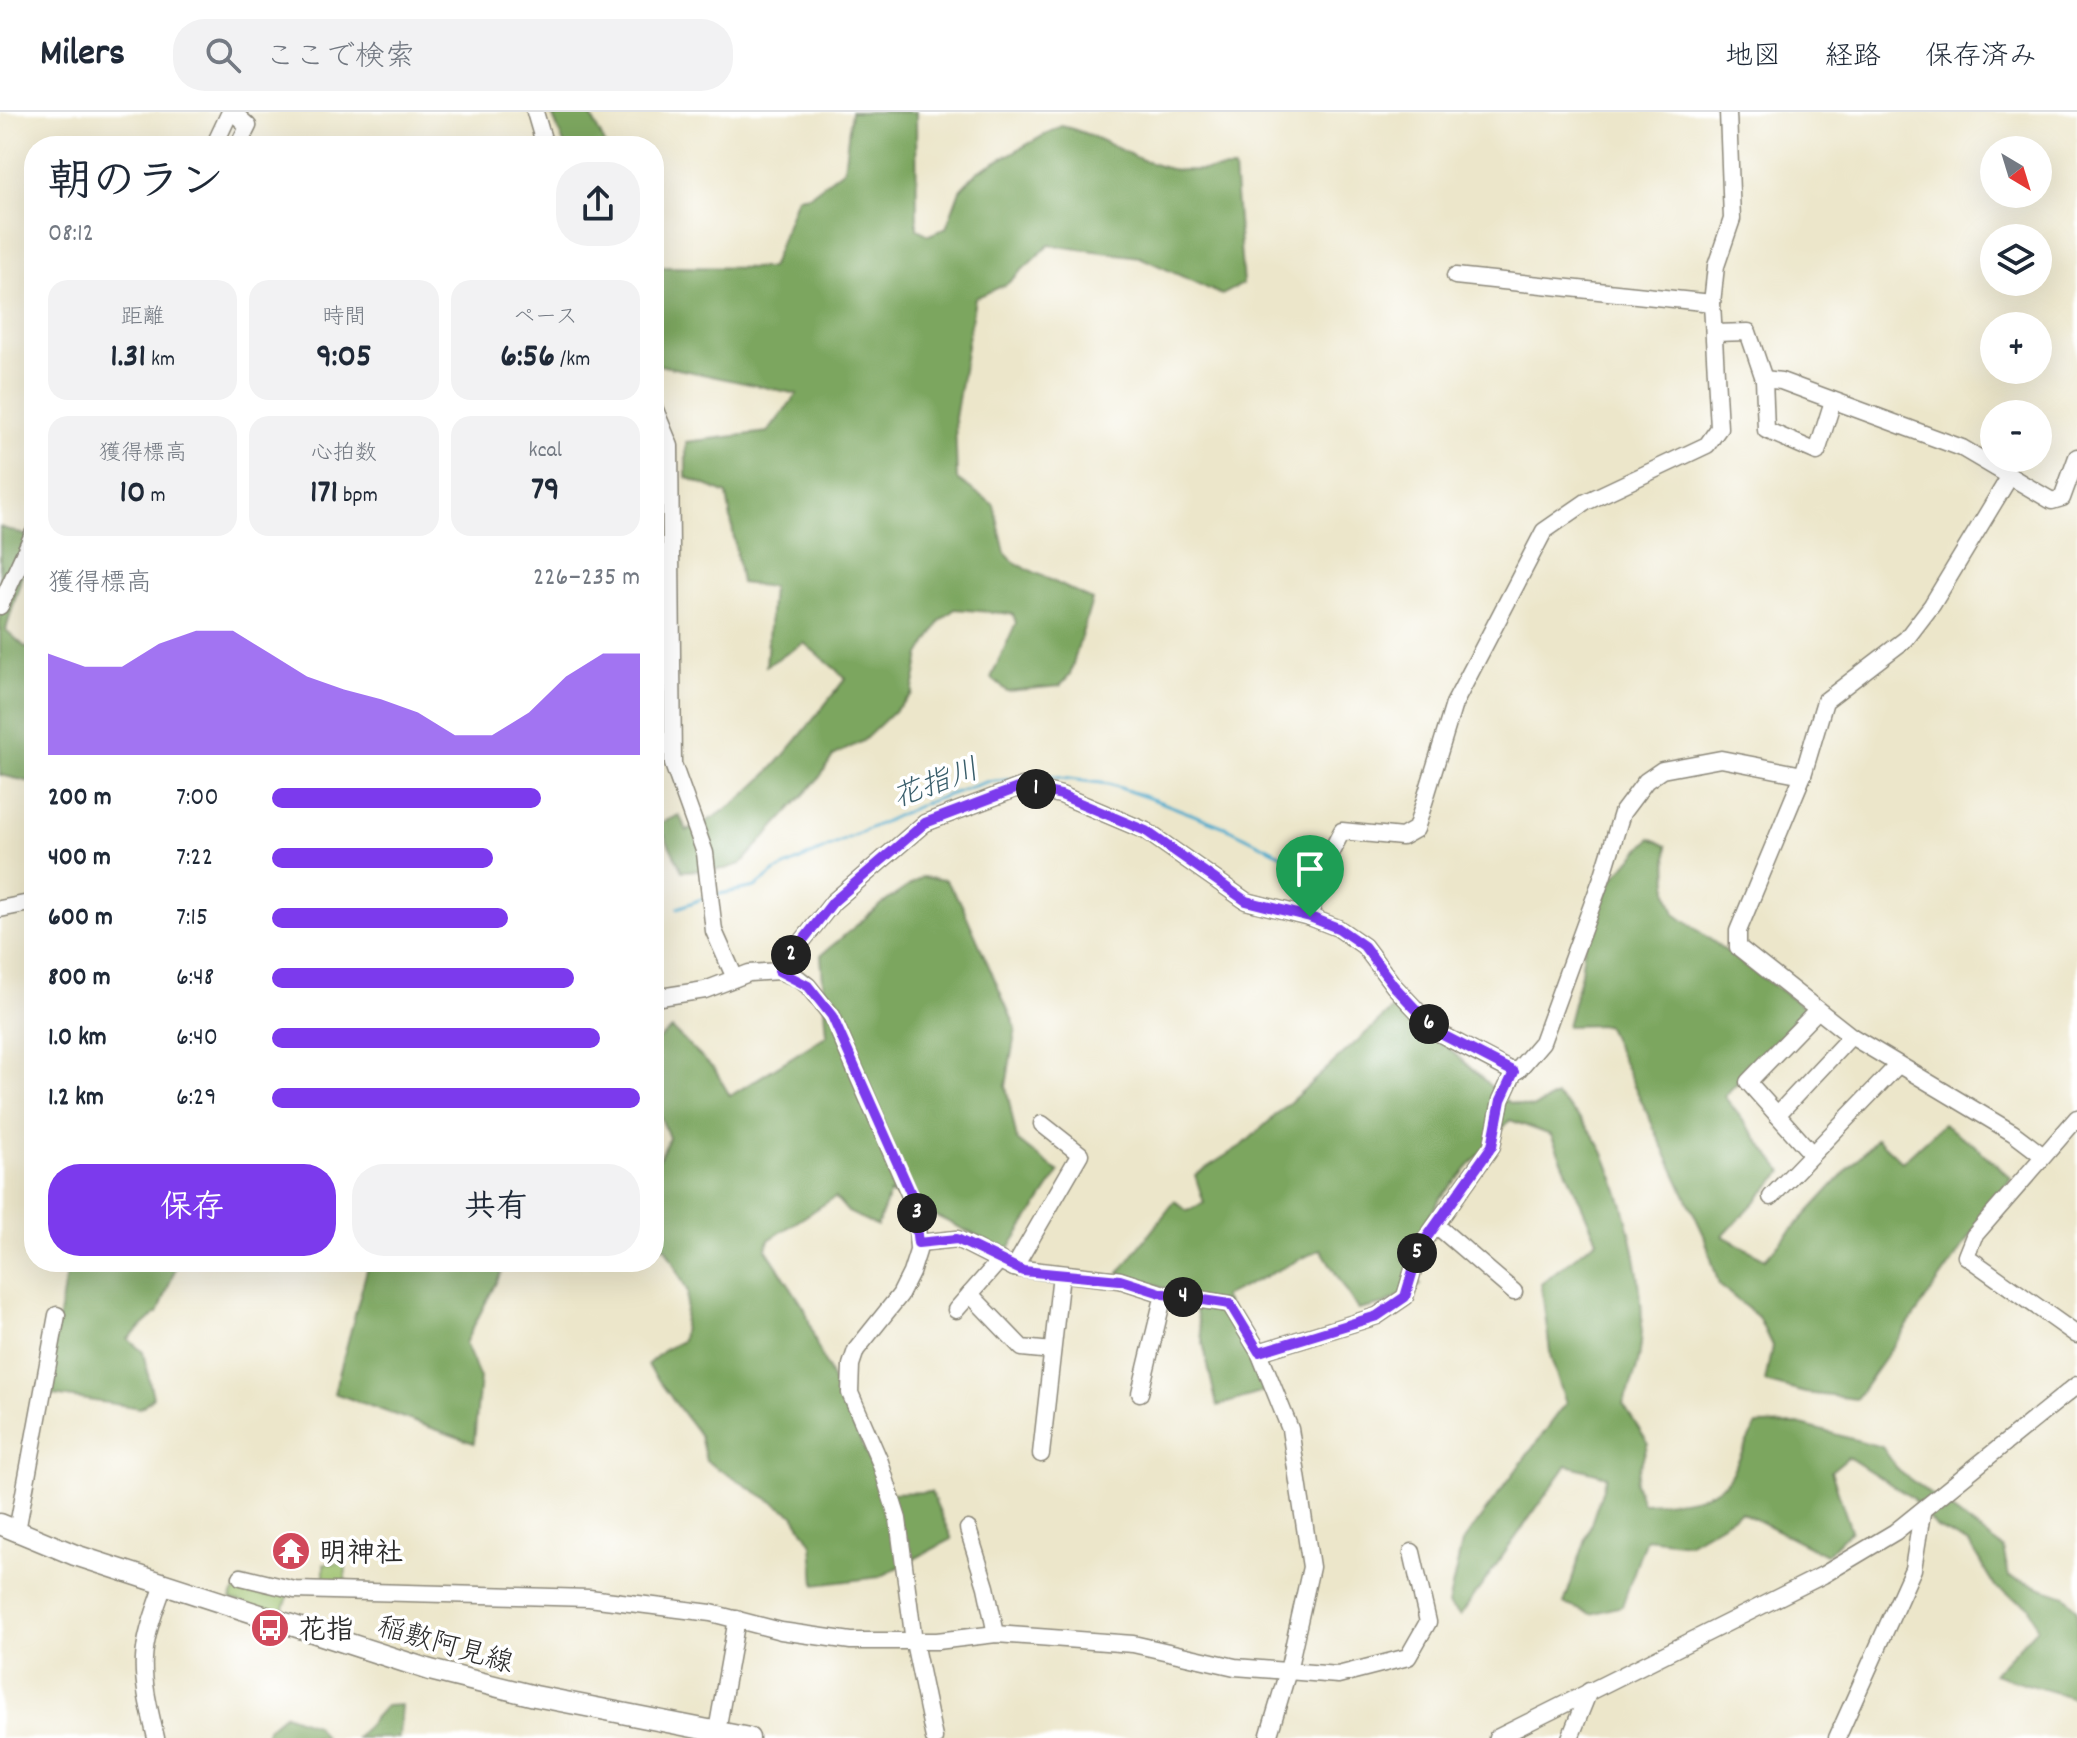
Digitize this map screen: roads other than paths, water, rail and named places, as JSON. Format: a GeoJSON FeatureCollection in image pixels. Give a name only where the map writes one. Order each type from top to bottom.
{"type":"FeatureCollection","features":[{"type":"Feature","properties":{"kind":"main road","name":"稲敷阿見線"},"geometry":{"type":"LineString","coordinates":[[9,1527],[164,1585],[484,1685],[749,1738]]}},
{"type":"Feature","properties":{"kind":"street"},"geometry":{"type":"LineString","coordinates":[[219,136],[232,112],[251,119]]}},
{"type":"Feature","properties":{"kind":"street"},"geometry":{"type":"LineString","coordinates":[[535,112],[542,136]]}},
{"type":"Feature","properties":{"kind":"street"},"geometry":{"type":"LineString","coordinates":[[1310,917],[1321,871],[1342,831],[1402,837],[1416,829],[1454,704],[1544,531],[1586,502],[1707,445],[1719,428],[1712,303],[1716,266],[1732,219],[1728,112]]}},
{"type":"Feature","properties":{"kind":"street"},"geometry":{"type":"LineString","coordinates":[[1455,276],[1712,303]]}},
{"type":"Feature","properties":{"kind":"street"},"geometry":{"type":"LineString","coordinates":[[1715,333],[1748,332],[1764,379],[1766,430],[1817,452],[1833,401]]}},
{"type":"Feature","properties":{"kind":"street"},"geometry":{"type":"LineString","coordinates":[[1764,379],[1781,381],[1962,448],[2052,501],[2062,498],[2077,457]]}},
{"type":"Feature","properties":{"kind":"street"},"geometry":{"type":"LineString","coordinates":[[664,431],[670,446],[673,764],[705,853],[714,931],[735,978]]}},
{"type":"Feature","properties":{"kind":"street"},"geometry":{"type":"LineString","coordinates":[[2010,476],[1932,605],[1906,639],[1825,701],[1803,775],[1736,941],[1738,947],[1851,1036],[2013,1133],[2042,1155]]}},
{"type":"Feature","properties":{"kind":"street"},"geometry":{"type":"LineString","coordinates":[[0,606],[24,554]]}},
{"type":"Feature","properties":{"kind":"street"},"geometry":{"type":"LineString","coordinates":[[1259,1352],[1351,1325],[1405,1297],[1415,1257],[1492,1146],[1501,1100],[1514,1072],[1542,1042],[1598,890],[1622,813],[1646,781],[1662,770],[1721,759],[1803,775]]}},
{"type":"Feature","properties":{"kind":"street"},"geometry":{"type":"LineString","coordinates":[[779,971],[833,902],[925,823],[1023,786],[1061,795],[1146,831],[1246,901],[1310,917],[1338,928],[1364,946],[1394,986],[1437,1032],[1514,1072]]}},
{"type":"Feature","properties":{"kind":"street"},"geometry":{"type":"LineString","coordinates":[[0,909],[24,904]]}},
{"type":"Feature","properties":{"kind":"street"},"geometry":{"type":"LineString","coordinates":[[664,996],[705,990],[735,978],[779,971],[808,986],[832,1016],[912,1196],[918,1243],[911,1273],[900,1295],[856,1350],[850,1393],[880,1462],[898,1519],[914,1642],[934,1738]]}},
{"type":"Feature","properties":{"kind":"street"},"geometry":{"type":"LineString","coordinates":[[1812,1154],[1748,1082],[1817,1011]]}},
{"type":"Feature","properties":{"kind":"street"},"geometry":{"type":"LineString","coordinates":[[1777,1115],[1851,1036]]}},
{"type":"Feature","properties":{"kind":"street"},"geometry":{"type":"LineString","coordinates":[[1771,1197],[1897,1066]]}},
{"type":"Feature","properties":{"kind":"street"},"geometry":{"type":"LineString","coordinates":[[2077,1118],[1974,1236],[1966,1256],[2077,1335]]}},
{"type":"Feature","properties":{"kind":"street"},"geometry":{"type":"LineString","coordinates":[[956,1310],[970,1294],[1007,1264],[1080,1154],[1042,1124]]}},
{"type":"Feature","properties":{"kind":"street"},"geometry":{"type":"LineString","coordinates":[[1436,1225],[1514,1292]]}},
{"type":"Feature","properties":{"kind":"street"},"geometry":{"type":"LineString","coordinates":[[918,1243],[957,1239],[1007,1264],[1120,1280],[1164,1294],[1230,1304],[1259,1352],[1290,1429],[1311,1567],[1288,1671],[1268,1738]]}},
{"type":"Feature","properties":{"kind":"street"},"geometry":{"type":"LineString","coordinates":[[1041,1454],[1061,1274]]}},
{"type":"Feature","properties":{"kind":"street"},"geometry":{"type":"LineString","coordinates":[[970,1294],[1022,1348],[1052,1351]]}},
{"type":"Feature","properties":{"kind":"street"},"geometry":{"type":"LineString","coordinates":[[1140,1393],[1164,1294]]}},
{"type":"Feature","properties":{"kind":"street"},"geometry":{"type":"LineString","coordinates":[[9,1527],[57,1315]]}},
{"type":"Feature","properties":{"kind":"street"},"geometry":{"type":"LineString","coordinates":[[1497,1738],[1823,1575],[1922,1513],[2077,1385]]}},
{"type":"Feature","properties":{"kind":"street"},"geometry":{"type":"LineString","coordinates":[[1837,1738],[1913,1569],[1922,1513]]}},
{"type":"Feature","properties":{"kind":"street"},"geometry":{"type":"LineString","coordinates":[[968,1529],[986,1587],[996,1634]]}},
{"type":"Feature","properties":{"kind":"street"},"geometry":{"type":"LineString","coordinates":[[241,1577],[295,1590],[589,1598],[737,1619],[781,1631],[851,1641],[914,1642],[996,1634],[1133,1644],[1235,1667],[1338,1675],[1408,1657],[1428,1622],[1412,1552]]}},
{"type":"Feature","properties":{"kind":"street"},"geometry":{"type":"LineString","coordinates":[[156,1738],[142,1679],[141,1655],[164,1585]]}},
{"type":"Feature","properties":{"kind":"street"},"geometry":{"type":"LineString","coordinates":[[717,1731],[737,1619]]}},
{"type":"Feature","properties":{"kind":"street"},"geometry":{"type":"LineString","coordinates":[[1570,1738],[1589,1691]]}},
{"type":"Feature","properties":{"kind":"waterway","name":"花指川"},"geometry":{"type":"LineString","coordinates":[[715,895],[755,887],[776,871],[925,803],[986,782],[1045,776],[1109,784],[1163,803],[1230,829],[1316,872]]}},
{"type":"Feature","properties":{"kind":"waterway","name":"花指川"},"geometry":{"type":"LineString","coordinates":[[678,908],[704,898]]}},
{"type":"Feature","properties":{"kind":"place","name":"明神社"},"geometry":{"type":"Point","coordinates":[291,1551]}},
{"type":"Feature","properties":{"kind":"place","name":"花指"},"geometry":{"type":"Point","coordinates":[270,1628]}}]}
